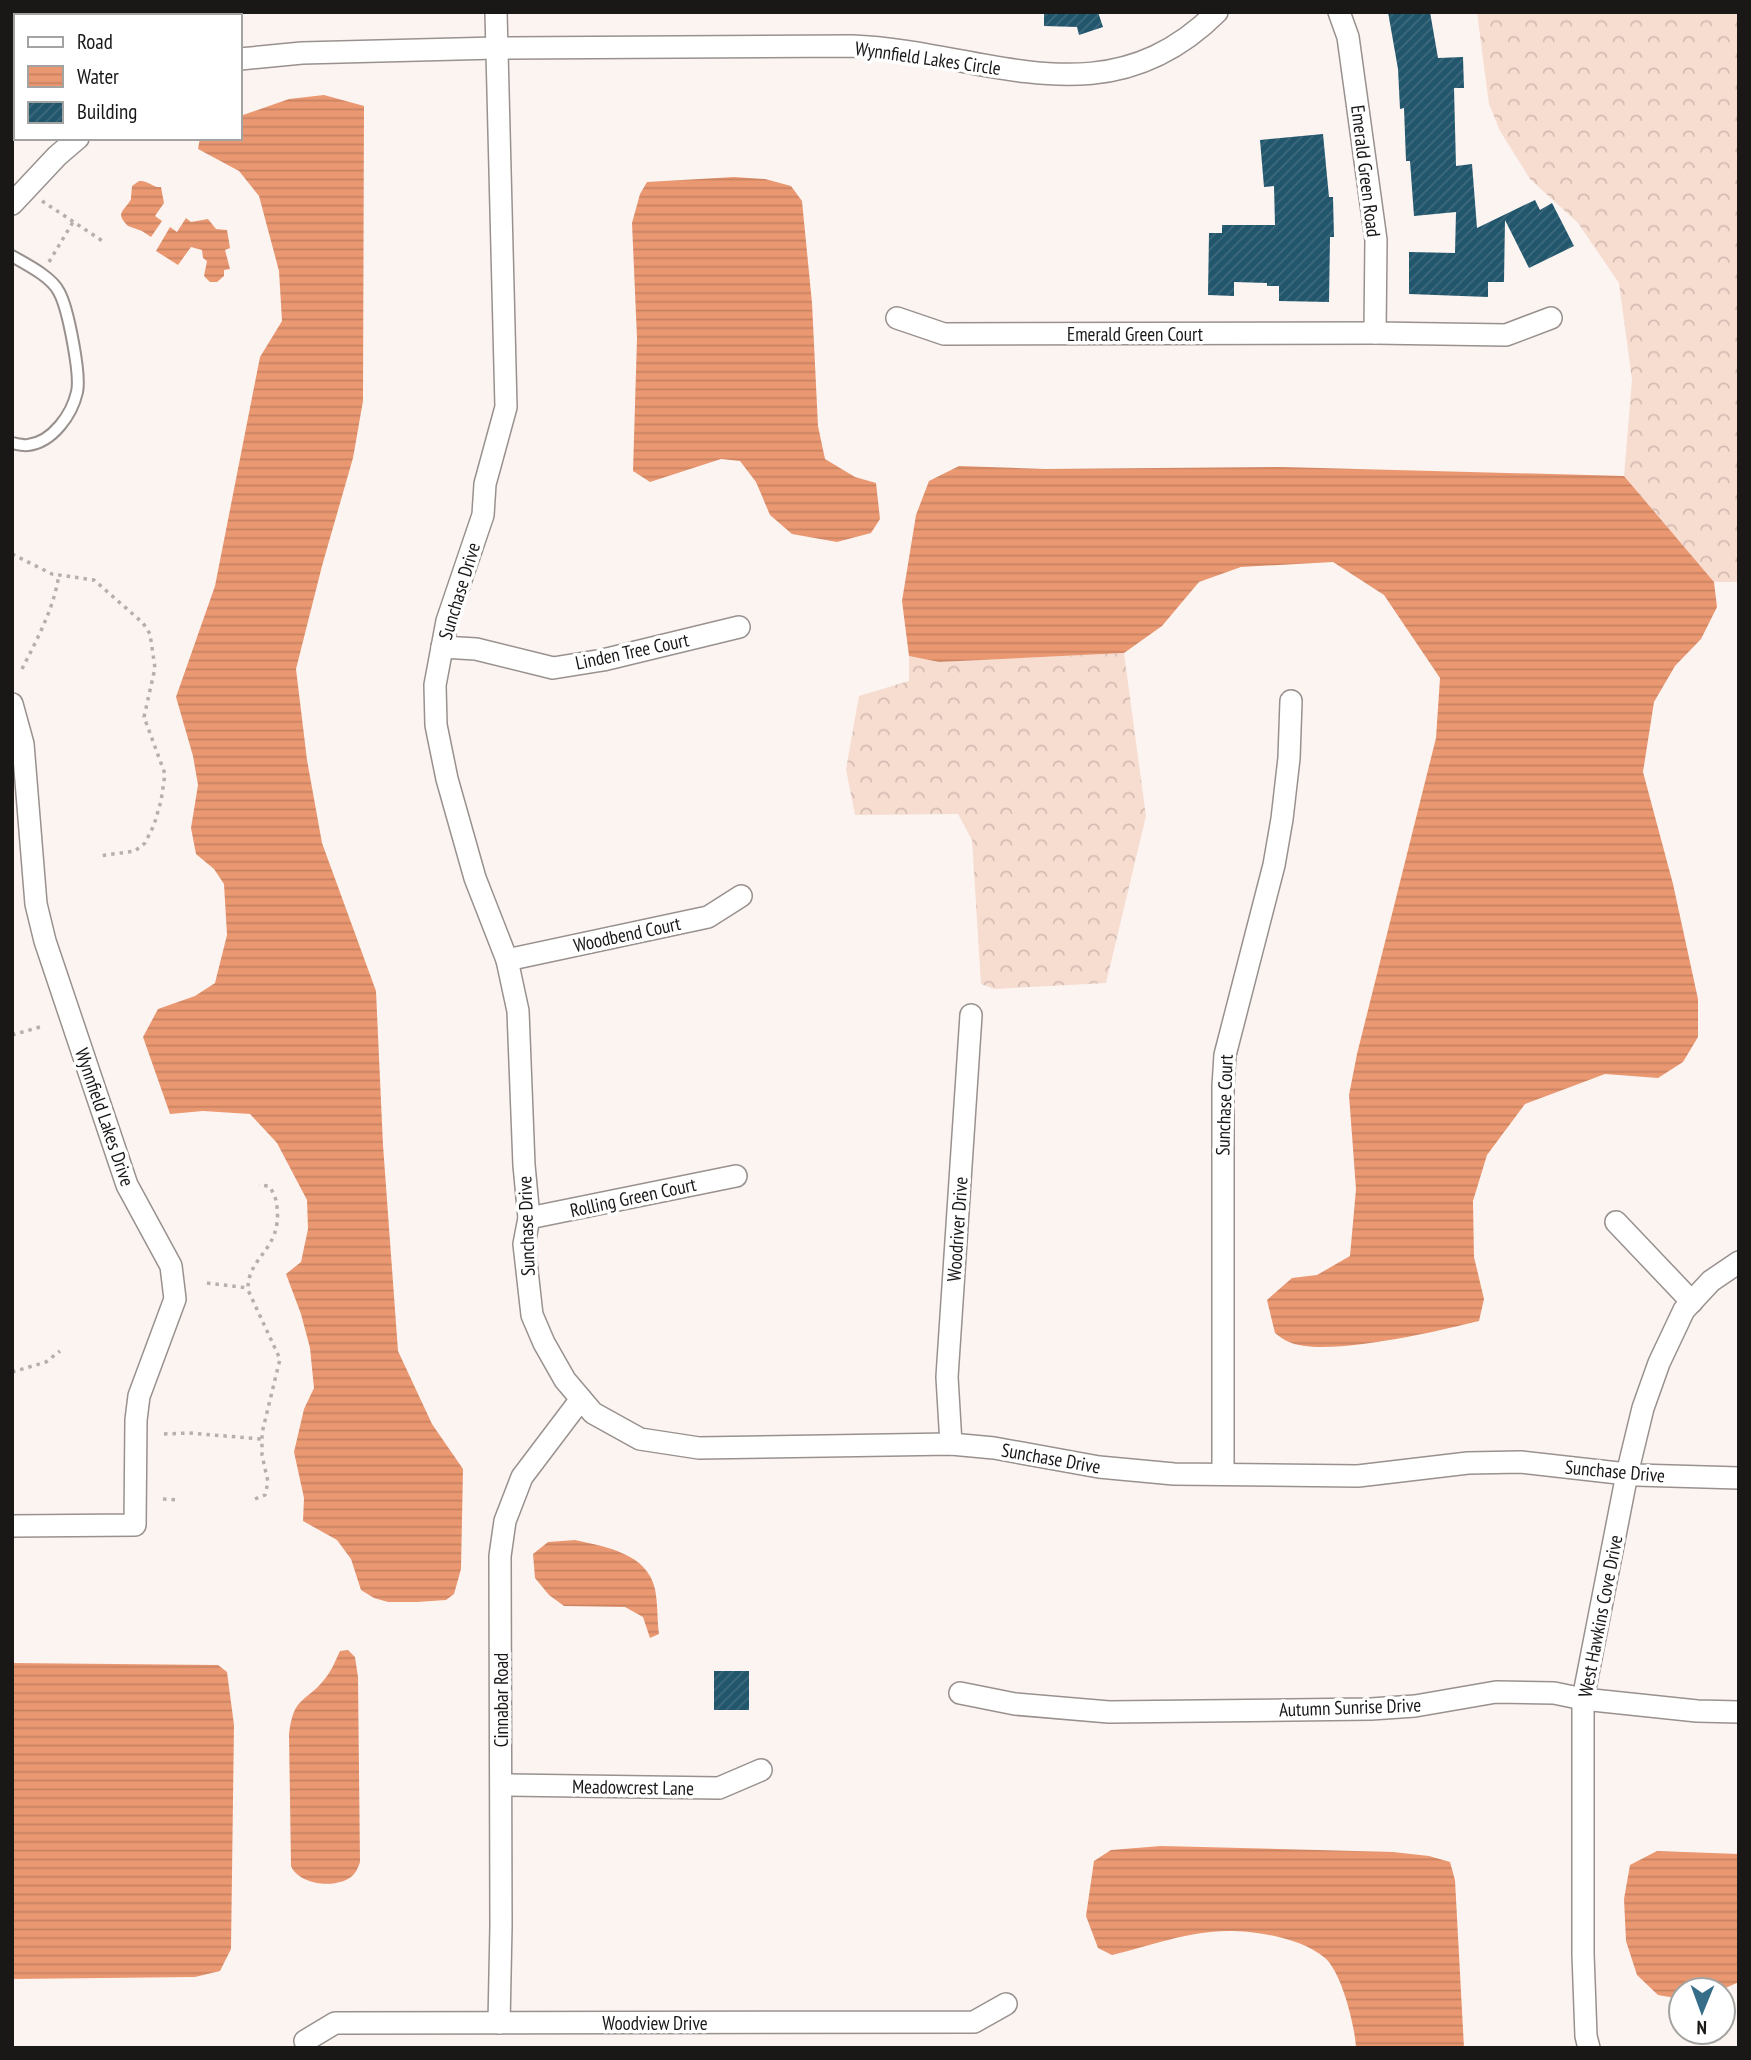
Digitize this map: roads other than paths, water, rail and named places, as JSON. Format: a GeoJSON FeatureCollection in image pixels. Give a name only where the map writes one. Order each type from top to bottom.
{"type":"FeatureCollection","features":[{"type":"Feature","properties":{"kind":"street","name":"Sunchase Drive"},"geometry":{"type":"LineString","coordinates":[[496,12],[506,407],[485,484],[483,514],[447,621],[435,685],[436,725],[447,779],[475,878],[507,960],[518,1011],[524,1165],[530,1219],[524,1244],[532,1315],[565,1380],[581,1399],[593,1413],[640,1439],[699,1448],[951,1444],[994,1448],[1099,1467],[1174,1474],[1358,1476],[1468,1463],[1521,1462],[1627,1474],[1739,1478]]}},
{"type":"Feature","properties":{"kind":"street","name":"Wynnfield Lakes Circle"},"geometry":{"type":"LineString","coordinates":[[242,59],[302,53],[496,48],[869,47],[1022,72],[1064,76],[1106,72],[1153,57],[1193,34],[1217,12]]}},
{"type":"Feature","properties":{"kind":"street","name":"Emerald Green Road"},"geometry":{"type":"LineString","coordinates":[[1339,12],[1348,37],[1376,240],[1375,333]]}},
{"type":"Feature","properties":{"kind":"street"},"geometry":{"type":"LineString","coordinates":[[12,204],[76,140]]}},
{"type":"Feature","properties":{"kind":"street","name":"Emerald Green Court"},"geometry":{"type":"LineString","coordinates":[[897,318],[944,334],[1506,335],[1551,318]]}},
{"type":"Feature","properties":{"kind":"street","name":"Linden Tree Court"},"geometry":{"type":"LineString","coordinates":[[442,647],[476,649],[553,668],[603,660],[739,627]]}},
{"type":"Feature","properties":{"kind":"street","name":"Sunchase Court"},"geometry":{"type":"LineString","coordinates":[[1223,1474],[1224,1055],[1274,865],[1289,758],[1291,701]]}},
{"type":"Feature","properties":{"kind":"street","name":"Wynnfield Lakes Drive"},"geometry":{"type":"LineString","coordinates":[[12,704],[23,744],[36,904],[46,941],[127,1185],[171,1266],[175,1299],[139,1398],[135,1420],[135,1525],[12,1525]]}},
{"type":"Feature","properties":{"kind":"street","name":"Woodbend Court"},"geometry":{"type":"LineString","coordinates":[[507,960],[708,917],[741,896]]}},
{"type":"Feature","properties":{"kind":"street","name":"Woodriver Drive"},"geometry":{"type":"LineString","coordinates":[[951,1444],[947,1377],[971,1015]]}},
{"type":"Feature","properties":{"kind":"street","name":"Rolling Green Court"},"geometry":{"type":"LineString","coordinates":[[530,1219],[736,1176]]}},
{"type":"Feature","properties":{"kind":"street"},"geometry":{"type":"LineString","coordinates":[[1616,1222],[1692,1301]]}},
{"type":"Feature","properties":{"kind":"street","name":"West Hawkins Cove Drive"},"geometry":{"type":"LineString","coordinates":[[1589,2048],[1586,2036],[1583,1954],[1583,1699],[1627,1474],[1643,1408],[1659,1363],[1684,1310],[1711,1281],[1739,1262]]}},
{"type":"Feature","properties":{"kind":"street","name":"Cinnabar Road"},"geometry":{"type":"LineString","coordinates":[[499,2023],[500,1556],[505,1521],[522,1477],[581,1399]]}},
{"type":"Feature","properties":{"kind":"street","name":"Autumn Sunrise Drive"},"geometry":{"type":"LineString","coordinates":[[960,1693],[1016,1704],[1109,1712],[1371,1709],[1415,1706],[1496,1692],[1554,1693],[1583,1699],[1697,1711],[1739,1712]]}},
{"type":"Feature","properties":{"kind":"street","name":"Meadowcrest Lane"},"geometry":{"type":"LineString","coordinates":[[501,1785],[719,1788],[761,1770]]}},
{"type":"Feature","properties":{"kind":"street","name":"Woodview Drive"},"geometry":{"type":"LineString","coordinates":[[305,2040],[335,2023],[974,2022],[1006,2004]]}},
{"type":"Feature","properties":{"kind":"lane"},"geometry":{"type":"LineString","coordinates":[[12,256],[36,270],[59,290],[70,327],[78,389],[70,414],[46,438],[28,446],[12,443]]}},
{"type":"Feature","properties":{"kind":"water"},"geometry":{"type":"Polygon","coordinates":[[[324,95],[364,106],[363,401],[353,458],[296,669],[307,760],[322,843],[376,991],[383,1145],[398,1351],[432,1424],[463,1469],[461,1569],[454,1594],[446,1600],[388,1602],[374,1598],[361,1590],[351,1559],[337,1540],[303,1521],[304,1498],[294,1452],[304,1409],[314,1388],[310,1348],[286,1274],[301,1262],[308,1229],[307,1200],[277,1143],[250,1114],[203,1111],[170,1114],[143,1037],[158,1009],[195,996],[215,983],[227,935],[224,884],[214,869],[196,854],[191,828],[198,785],[193,756],[176,697],[215,586],[260,357],[282,321],[279,271],[259,196],[239,171],[198,149],[200,140],[242,140],[242,115],[289,99],[324,95]]]}},
{"type":"Feature","properties":{"kind":"water"},"geometry":{"type":"Polygon","coordinates":[[[734,177],[765,179],[791,186],[802,201],[812,303],[818,426],[825,459],[855,477],[876,483],[880,519],[871,533],[837,542],[792,534],[770,515],[756,482],[740,461],[721,459],[650,482],[633,471],[637,338],[632,223],[640,194],[647,182],[734,177]]]}},
{"type":"Feature","properties":{"kind":"water"},"geometry":{"type":"Polygon","coordinates":[[[139,181],[161,187],[164,203],[155,216],[162,221],[151,237],[128,226],[121,214],[131,199],[132,186],[139,181]]]}},
{"type":"Feature","properties":{"kind":"water"},"geometry":{"type":"Polygon","coordinates":[[[186,218],[191,222],[208,219],[216,229],[227,230],[230,248],[225,250],[230,269],[224,270],[224,276],[217,282],[210,282],[204,276],[207,261],[203,258],[202,250],[191,247],[178,265],[156,251],[170,227],[177,232],[186,218]]]}},
{"type":"Feature","properties":{"kind":"water"},"geometry":{"type":"Polygon","coordinates":[[[959,466],[1045,469],[1283,467],[1624,476],[1714,582],[1717,607],[1701,639],[1675,666],[1654,702],[1643,772],[1673,884],[1698,999],[1698,1037],[1683,1062],[1658,1078],[1605,1074],[1525,1104],[1487,1155],[1473,1201],[1474,1257],[1484,1299],[1479,1321],[1382,1341],[1328,1347],[1306,1346],[1289,1342],[1275,1333],[1267,1300],[1292,1278],[1317,1275],[1350,1256],[1356,1189],[1349,1095],[1436,738],[1440,678],[1384,595],[1333,562],[1241,567],[1199,582],[1162,626],[1124,653],[939,662],[909,656],[902,601],[916,515],[929,481],[959,466]]]}},
{"type":"Feature","properties":{"kind":"water"},"geometry":{"type":"Polygon","coordinates":[[[575,1540],[612,1549],[643,1567],[651,1577],[655,1589],[659,1634],[650,1638],[643,1617],[625,1607],[564,1606],[549,1595],[535,1578],[533,1554],[548,1542],[575,1540]]]}},
{"type":"Feature","properties":{"kind":"water"},"geometry":{"type":"Polygon","coordinates":[[[348,1650],[355,1657],[358,1677],[360,1862],[351,1877],[327,1884],[309,1881],[291,1866],[289,1734],[298,1705],[327,1676],[340,1651],[348,1650]]]}},
{"type":"Feature","properties":{"kind":"water"},"geometry":{"type":"Polygon","coordinates":[[[12,1663],[218,1665],[227,1672],[234,1725],[231,1949],[220,1971],[195,1977],[12,1979],[12,1663]]]}},
{"type":"Feature","properties":{"kind":"water"},"geometry":{"type":"Polygon","coordinates":[[[1161,1846],[1393,1852],[1429,1856],[1450,1862],[1455,1880],[1464,2048],[1356,2048],[1346,2000],[1331,1965],[1304,1945],[1279,1937],[1240,1931],[1213,1932],[1184,1936],[1112,1955],[1098,1948],[1086,1916],[1094,1861],[1111,1850],[1161,1846]]]}},
{"type":"Feature","properties":{"kind":"water"},"geometry":{"type":"Polygon","coordinates":[[[1657,1851],[1739,1854],[1739,1982],[1737,1983],[1737,1976],[1667,1976],[1667,1997],[1658,1995],[1637,1975],[1626,1941],[1624,1899],[1630,1865],[1657,1851]]]}}]}
